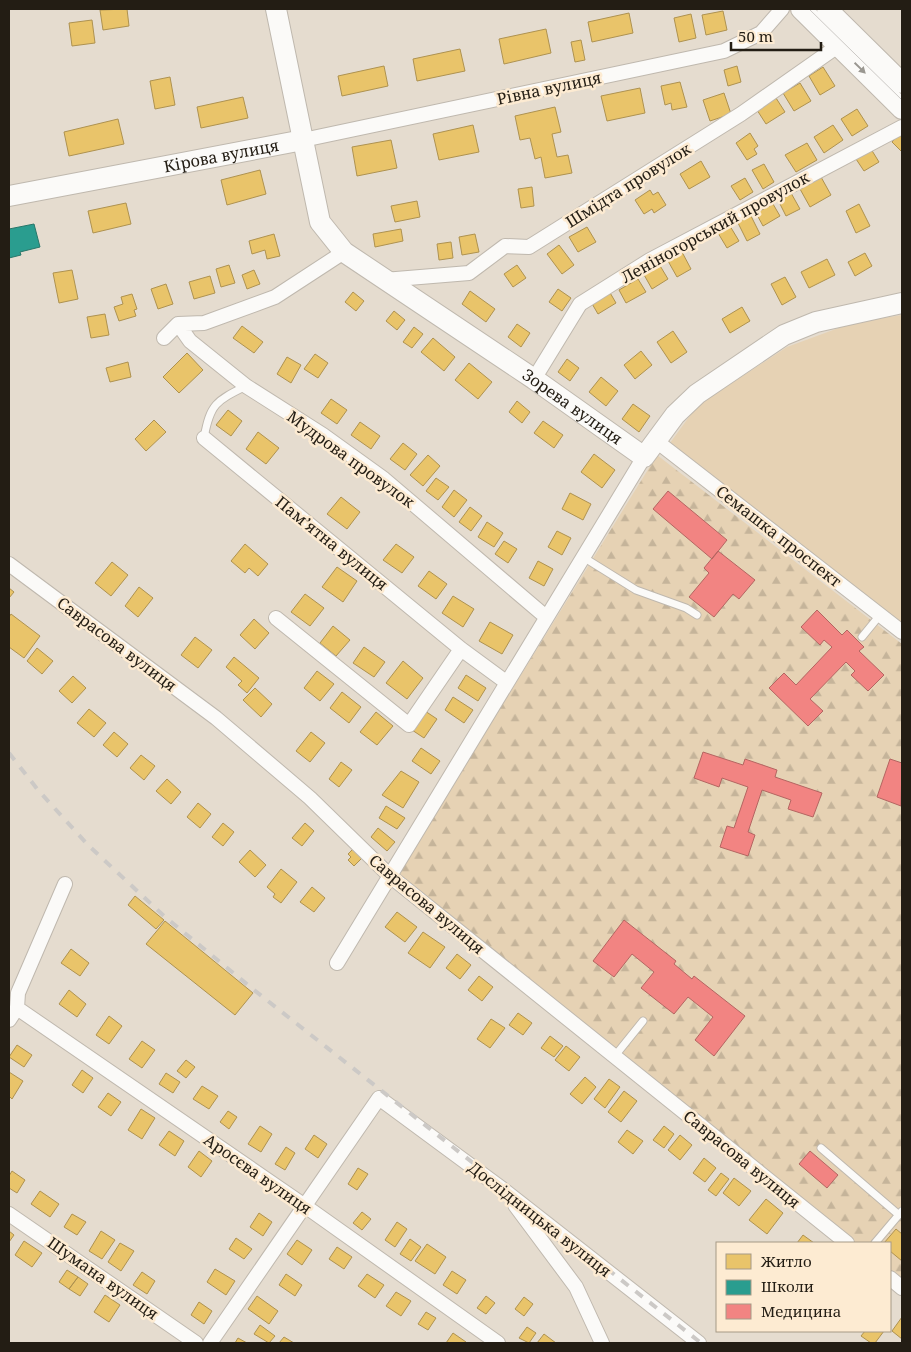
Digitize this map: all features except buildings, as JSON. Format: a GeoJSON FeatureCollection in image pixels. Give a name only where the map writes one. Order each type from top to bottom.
{"type":"FeatureCollection","features":[{"type":"Feature","properties":{"kind":"street"},"geometry":{"type":"LineString","coordinates":[[276,9],[303,140]]}},
{"type":"Feature","properties":{"kind":"street","name":"Рівна вулиця"},"geometry":{"type":"LineString","coordinates":[[303,140],[724,51],[761,33],[782,9]]}},
{"type":"Feature","properties":{"kind":"street"},"geometry":{"type":"LineString","coordinates":[[801,9],[902,109]]}},
{"type":"Feature","properties":{"kind":"street"},"geometry":{"type":"LineString","coordinates":[[827,9],[902,83]]}},
{"type":"Feature","properties":{"kind":"street","name":"Шмідта провулок"},"geometry":{"type":"LineString","coordinates":[[384,280],[469,273],[505,246],[529,247],[741,114],[854,34]]}},
{"type":"Feature","properties":{"kind":"street","name":"Леніногорський провулок"},"geometry":{"type":"LineString","coordinates":[[534,379],[580,304],[650,260],[902,127]]}},
{"type":"Feature","properties":{"kind":"street","name":"Кірова вулиця"},"geometry":{"type":"LineString","coordinates":[[9,196],[303,140]]}},
{"type":"Feature","properties":{"kind":"street","name":"Зорева вулиця"},"geometry":{"type":"LineString","coordinates":[[303,140],[320,222],[344,252],[534,379],[644,457]]}},
{"type":"Feature","properties":{"kind":"street"},"geometry":{"type":"LineString","coordinates":[[164,338],[178,324],[204,323],[275,297],[344,252]]}},
{"type":"Feature","properties":{"kind":"street"},"geometry":{"type":"LineString","coordinates":[[337,963],[582,557],[655,440],[675,415],[697,394],[784,335],[816,322],[902,303]]}},
{"type":"Feature","properties":{"kind":"street","name":"Мудрова провулок"},"geometry":{"type":"LineString","coordinates":[[178,324],[190,341],[246,386],[323,435],[384,479],[546,616]]}},
{"type":"Feature","properties":{"kind":"street","name":"Пам’ятна вулиця"},"geometry":{"type":"LineString","coordinates":[[204,438],[461,649],[506,682]]}},
{"type":"Feature","properties":{"kind":"street","name":"Семашка проспект"},"geometry":{"type":"LineString","coordinates":[[655,440],[902,632]]}},
{"type":"Feature","properties":{"kind":"street","name":"Саврасова вулиця"},"geometry":{"type":"LineString","coordinates":[[9,564],[216,718],[310,798],[390,876],[846,1242]]}},
{"type":"Feature","properties":{"kind":"street"},"geometry":{"type":"LineString","coordinates":[[276,618],[409,725],[461,649]]}},
{"type":"Feature","properties":{"kind":"street"},"geometry":{"type":"LineString","coordinates":[[13,1014],[18,993],[66,884]]}},
{"type":"Feature","properties":{"kind":"street","name":"Аросєва вулиця"},"geometry":{"type":"LineString","coordinates":[[13,1014],[304,1206],[498,1343]]}},
{"type":"Feature","properties":{"kind":"street","name":"Дослідницька вулиця"},"geometry":{"type":"LineString","coordinates":[[304,1206],[378,1098],[504,1191],[699,1343]]}},
{"type":"Feature","properties":{"kind":"street"},"geometry":{"type":"LineString","coordinates":[[504,1191],[576,1286],[602,1343]]}},
{"type":"Feature","properties":{"kind":"street"},"geometry":{"type":"LineString","coordinates":[[210,1343],[304,1206]]}},
{"type":"Feature","properties":{"kind":"street","name":"Шумана вулиця"},"geometry":{"type":"LineString","coordinates":[[9,1214],[196,1343]]}},
{"type":"Feature","properties":{"kind":"street"},"geometry":{"type":"LineString","coordinates":[[891,1279],[902,1288]]}},
{"type":"Feature","properties":{"kind":"lane"},"geometry":{"type":"LineString","coordinates":[[204,438],[208,415],[221,398],[246,386]]}},
{"type":"Feature","properties":{"kind":"lane"},"geometry":{"type":"LineString","coordinates":[[582,557],[636,590],[686,608],[696,615]]}},
{"type":"Feature","properties":{"kind":"lane"},"geometry":{"type":"LineString","coordinates":[[862,637],[880,615]]}},
{"type":"Feature","properties":{"kind":"lane"},"geometry":{"type":"LineString","coordinates":[[614,1057],[643,1021]]}},
{"type":"Feature","properties":{"kind":"lane"},"geometry":{"type":"LineString","coordinates":[[821,1148],[901,1213],[876,1242]]}},
{"type":"Feature","properties":{"kind":"green space"},"geometry":{"type":"Polygon","coordinates":[[[902,315],[902,625],[670,443],[697,406],[787,347],[852,323],[902,315]]]}},
{"type":"Feature","properties":{"kind":"green space"},"geometry":{"type":"Polygon","coordinates":[[[657,455],[902,644],[902,1285],[891,1276],[891,1242],[850,1242],[397,875],[657,455]]]}},
{"type":"Feature","properties":{"kind":"tram line"},"geometry":{"type":"LineString","coordinates":[[809,9],[902,100]]}},
{"type":"Feature","properties":{"kind":"railway"},"geometry":{"type":"LineString","coordinates":[[9,753],[38,790],[88,845],[164,916],[254,990],[701,1343]]}}]}
